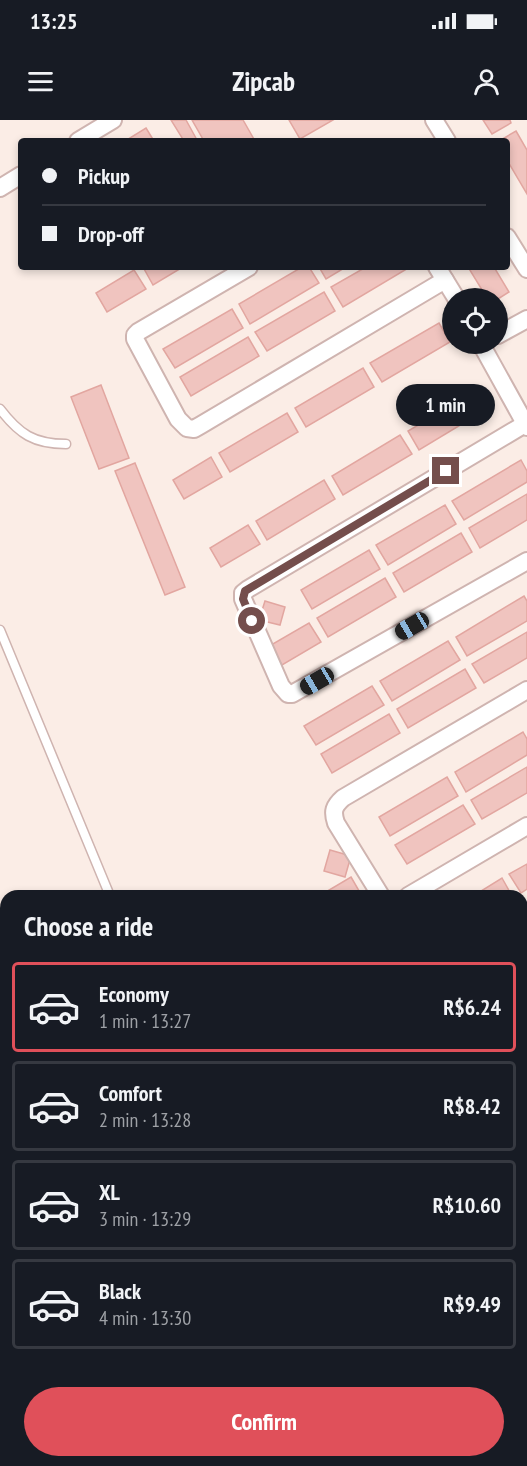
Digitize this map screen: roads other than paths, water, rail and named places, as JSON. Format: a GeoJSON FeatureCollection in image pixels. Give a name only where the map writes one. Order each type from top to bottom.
{"type":"FeatureCollection","features":[{"type":"Feature","properties":{"kind":"street"},"geometry":{"type":"LineString","coordinates":[[83,138],[113,120]]}},
{"type":"Feature","properties":{"kind":"street"},"geometry":{"type":"LineString","coordinates":[[434,120],[445,138]]}},
{"type":"Feature","properties":{"kind":"street"},"geometry":{"type":"LineString","coordinates":[[0,188],[18,177]]}},
{"type":"Feature","properties":{"kind":"street"},"geometry":{"type":"LineString","coordinates":[[510,242],[527,269]]}},
{"type":"Feature","properties":{"kind":"street"},"geometry":{"type":"LineString","coordinates":[[244,270],[135,335],[135,339],[178,419],[188,428],[194,429],[201,425],[441,273],[450,288]]}},
{"type":"Feature","properties":{"kind":"street"},"geometry":{"type":"LineString","coordinates":[[508,329],[527,319]]}},
{"type":"Feature","properties":{"kind":"street"},"geometry":{"type":"LineString","coordinates":[[487,354],[526,425],[243,592],[243,599],[280,686],[288,694],[292,694],[527,561]]}},
{"type":"Feature","properties":{"kind":"street"},"geometry":{"type":"LineString","coordinates":[[377,890],[336,823],[333,814],[336,804],[527,690]]}},
{"type":"Feature","properties":{"kind":"street"},"geometry":{"type":"LineString","coordinates":[[418,890],[527,826]]}},
{"type":"Feature","properties":{"kind":"lane"},"geometry":{"type":"LineString","coordinates":[[0,409],[8,420],[33,440],[51,444],[66,444]]}},
{"type":"Feature","properties":{"kind":"lane"},"geometry":{"type":"LineString","coordinates":[[0,630],[108,890]]}}]}
